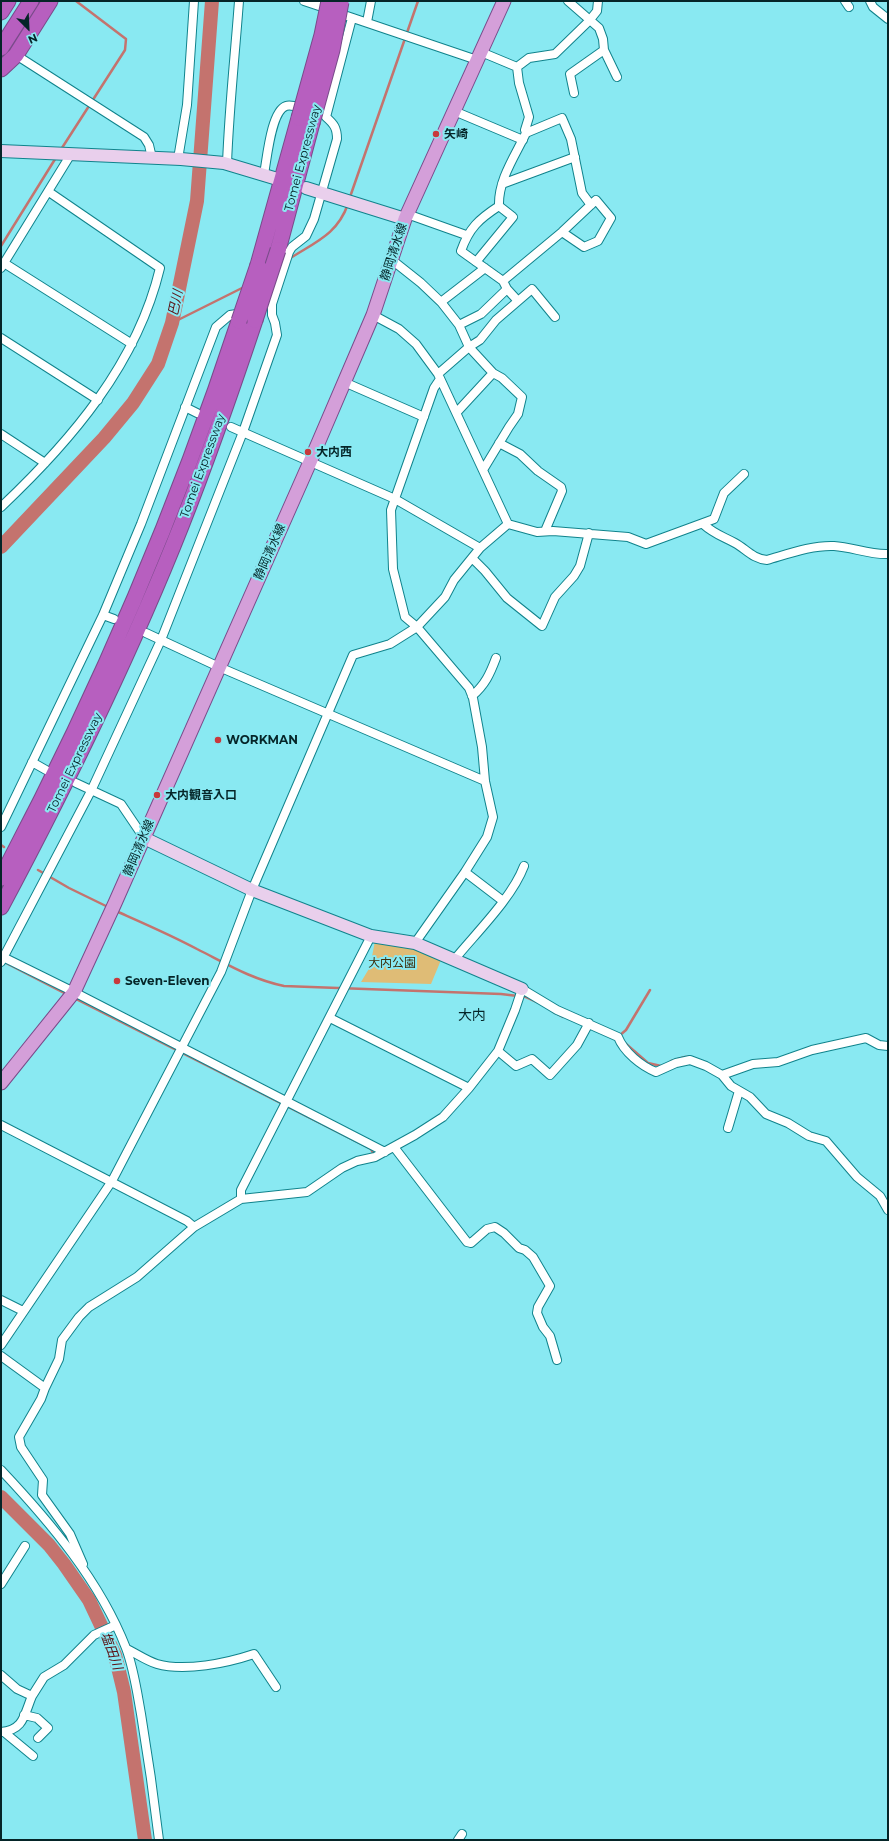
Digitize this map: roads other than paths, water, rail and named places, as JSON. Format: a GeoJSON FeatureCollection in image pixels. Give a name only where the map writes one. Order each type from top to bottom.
{"type":"FeatureCollection","features":[{"type":"Feature","properties":{"kind":"highway"},"geometry":{"type":"LineString","coordinates":[[1,12],[8,1]]}},
{"type":"Feature","properties":{"kind":"highway"},"geometry":{"type":"LineString","coordinates":[[1,30],[19,1]]}},
{"type":"Feature","properties":{"kind":"highway"},"geometry":{"type":"LineString","coordinates":[[1,48],[31,1]]}},
{"type":"Feature","properties":{"kind":"highway"},"geometry":{"type":"LineString","coordinates":[[1,66],[42,1]]}},
{"type":"Feature","properties":{"kind":"highway"},"geometry":{"type":"LineString","coordinates":[[1,69],[16,55],[50,1]]}},
{"type":"Feature","properties":{"kind":"highway","name":"Tomei Expressway"},"geometry":{"type":"LineString","coordinates":[[1,907],[63,788],[105,700],[152,596],[203,468],[255,320],[283,251],[312,120],[322,35],[337,1]]}},
{"type":"Feature","properties":{"kind":"highway","name":"Tomei Expressway"},"geometry":{"type":"LineString","coordinates":[[1,878],[89,701],[139,590],[195,448],[258,265],[312,120]]}},
{"type":"Feature","properties":{"kind":"main road","name":"静岡清水線"},"geometry":{"type":"LineString","coordinates":[[1,1082],[74,992],[144,838],[310,462],[373,315],[406,217],[504,1]]}},
{"type":"Feature","properties":{"kind":"street"},"geometry":{"type":"LineString","coordinates":[[180,159],[187,105],[194,1]]}},
{"type":"Feature","properties":{"kind":"street"},"geometry":{"type":"LineString","coordinates":[[225,163],[239,1]]}},
{"type":"Feature","properties":{"kind":"street"},"geometry":{"type":"LineString","coordinates":[[304,1],[352,18],[517,67]]}},
{"type":"Feature","properties":{"kind":"street"},"geometry":{"type":"LineString","coordinates":[[367,22],[371,1]]}},
{"type":"Feature","properties":{"kind":"street"},"geometry":{"type":"LineString","coordinates":[[568,1],[589,21],[599,28],[603,39],[604,50],[617,77]]}},
{"type":"Feature","properties":{"kind":"street"},"geometry":{"type":"LineString","coordinates":[[517,67],[529,58],[555,54],[589,21],[597,10],[598,1]]}},
{"type":"Feature","properties":{"kind":"street"},"geometry":{"type":"LineString","coordinates":[[870,1],[873,7],[888,19]]}},
{"type":"Feature","properties":{"kind":"street"},"geometry":{"type":"LineString","coordinates":[[312,120],[352,18]]}},
{"type":"Feature","properties":{"kind":"street"},"geometry":{"type":"LineString","coordinates":[[574,93],[570,74],[604,50]]}},
{"type":"Feature","properties":{"kind":"street"},"geometry":{"type":"LineString","coordinates":[[16,55],[144,137],[149,145],[152,158]]}},
{"type":"Feature","properties":{"kind":"street"},"geometry":{"type":"LineString","coordinates":[[476,262],[513,217],[499,206],[498,195],[524,136],[529,117],[517,67]]}},
{"type":"Feature","properties":{"kind":"street"},"geometry":{"type":"LineString","coordinates":[[1,150],[180,159],[225,163],[269,176],[274,120],[279,111],[286,106],[294,106],[312,120],[333,123],[337,130],[338,139],[310,230],[306,236],[292,247],[283,251],[282,272],[272,304],[272,315],[277,336],[243,432],[161,640],[91,791],[2,959],[74,992],[385,1152]]}},
{"type":"Feature","properties":{"kind":"street"},"geometry":{"type":"LineString","coordinates":[[454,111],[524,136],[562,118],[571,139],[582,193],[591,205]]}},
{"type":"Feature","properties":{"kind":"street"},"geometry":{"type":"LineString","coordinates":[[71,154],[49,192],[2,265],[132,344]]}},
{"type":"Feature","properties":{"kind":"street"},"geometry":{"type":"LineString","coordinates":[[502,184],[575,157]]}},
{"type":"Feature","properties":{"kind":"street"},"geometry":{"type":"LineString","coordinates":[[306,188],[466,235]]}},
{"type":"Feature","properties":{"kind":"street"},"geometry":{"type":"LineString","coordinates":[[1,507],[45,463],[98,400],[143,323],[160,268],[49,192]]}},
{"type":"Feature","properties":{"kind":"street"},"geometry":{"type":"LineString","coordinates":[[503,281],[562,232],[596,200],[611,218],[598,241],[584,247],[562,232]]}},
{"type":"Feature","properties":{"kind":"street"},"geometry":{"type":"LineString","coordinates":[[499,206],[481,218],[466,235],[461,251],[503,281],[507,290],[518,301]]}},
{"type":"Feature","properties":{"kind":"street"},"geometry":{"type":"LineString","coordinates":[[392,260],[421,283],[440,302],[459,325],[469,347],[493,373],[502,378],[522,397],[518,414],[483,470]]}},
{"type":"Feature","properties":{"kind":"street"},"geometry":{"type":"LineString","coordinates":[[440,302],[485,268]]}},
{"type":"Feature","properties":{"kind":"street"},"geometry":{"type":"LineString","coordinates":[[415,943],[465,872],[487,837],[493,818],[485,781],[482,748],[472,696],[463,680],[417,627],[405,617],[395,582],[393,569],[391,510],[439,377],[469,347],[480,340],[496,320],[532,289],[555,317]]}},
{"type":"Feature","properties":{"kind":"street"},"geometry":{"type":"LineString","coordinates":[[459,325],[481,314],[507,290]]}},
{"type":"Feature","properties":{"kind":"street"},"geometry":{"type":"LineString","coordinates":[[1,827],[103,615],[216,327],[222,321],[236,314],[262,313],[272,315]]}},
{"type":"Feature","properties":{"kind":"street"},"geometry":{"type":"LineString","coordinates":[[373,315],[399,329],[416,344],[439,377],[457,412],[508,524],[537,532],[589,533],[628,538],[646,544],[714,519],[724,493],[744,474]]}},
{"type":"Feature","properties":{"kind":"street"},"geometry":{"type":"LineString","coordinates":[[1,338],[98,400]]}},
{"type":"Feature","properties":{"kind":"street"},"geometry":{"type":"LineString","coordinates":[[457,412],[493,373]]}},
{"type":"Feature","properties":{"kind":"street"},"geometry":{"type":"LineString","coordinates":[[344,382],[424,418]]}},
{"type":"Feature","properties":{"kind":"street"},"geometry":{"type":"LineString","coordinates":[[185,407],[197,413]]}},
{"type":"Feature","properties":{"kind":"street"},"geometry":{"type":"LineString","coordinates":[[231,428],[395,499],[480,548]]}},
{"type":"Feature","properties":{"kind":"street"},"geometry":{"type":"LineString","coordinates":[[1,434],[45,463]]}},
{"type":"Feature","properties":{"kind":"street"},"geometry":{"type":"LineString","coordinates":[[499,443],[520,454],[538,471],[561,487],[562,492],[545,531]]}},
{"type":"Feature","properties":{"kind":"street"},"geometry":{"type":"LineString","coordinates":[[1,1345],[112,1181],[221,972],[252,890],[353,655],[390,644],[417,627],[445,597],[454,580],[480,548],[508,524]]}},
{"type":"Feature","properties":{"kind":"street"},"geometry":{"type":"LineString","coordinates":[[703,524],[718,536],[736,544],[753,556],[767,560],[814,548],[833,546],[862,550],[876,555],[888,554]]}},
{"type":"Feature","properties":{"kind":"street"},"geometry":{"type":"LineString","coordinates":[[472,558],[485,571],[507,598],[542,626],[556,596],[574,576],[580,566],[589,533]]}},
{"type":"Feature","properties":{"kind":"street"},"geometry":{"type":"LineString","coordinates":[[103,615],[114,620]]}},
{"type":"Feature","properties":{"kind":"street"},"geometry":{"type":"LineString","coordinates":[[146,633],[219,667],[485,781]]}},
{"type":"Feature","properties":{"kind":"street"},"geometry":{"type":"LineString","coordinates":[[472,696],[490,677],[496,658]]}},
{"type":"Feature","properties":{"kind":"street"},"geometry":{"type":"LineString","coordinates":[[32,762],[46,770]]}},
{"type":"Feature","properties":{"kind":"street"},"geometry":{"type":"LineString","coordinates":[[76,783],[120,804],[144,838],[252,890],[371,936],[415,943],[522,989],[558,1010],[590,1023],[618,1037],[621,1044],[649,1070],[656,1072],[690,1060],[722,1075],[731,1086],[750,1097],[766,1114],[788,1123],[809,1136],[826,1141],[857,1177],[880,1196],[888,1210]]}},
{"type":"Feature","properties":{"kind":"street"},"geometry":{"type":"LineString","coordinates":[[454,960],[503,901],[520,877],[524,866]]}},
{"type":"Feature","properties":{"kind":"street"},"geometry":{"type":"LineString","coordinates":[[465,872],[503,901]]}},
{"type":"Feature","properties":{"kind":"street"},"geometry":{"type":"LineString","coordinates":[[241,1199],[242,1190],[371,936]]}},
{"type":"Feature","properties":{"kind":"street"},"geometry":{"type":"LineString","coordinates":[[159,1840],[150,1771],[133,1672],[127,1649],[89,1578],[70,1534],[42,1495],[43,1480],[21,1447],[20,1437],[41,1399],[59,1359],[62,1340],[79,1316],[89,1307],[137,1277],[194,1227],[241,1199],[308,1192],[342,1168],[357,1161],[375,1157],[385,1152],[443,1117],[469,1088],[498,1051],[522,989]]}},
{"type":"Feature","properties":{"kind":"street"},"geometry":{"type":"LineString","coordinates":[[330,1018],[469,1088]]}},
{"type":"Feature","properties":{"kind":"street"},"geometry":{"type":"LineString","coordinates":[[498,1051],[516,1066],[532,1058],[550,1075],[578,1045],[590,1023]]}},
{"type":"Feature","properties":{"kind":"street"},"geometry":{"type":"LineString","coordinates":[[722,1075],[753,1064],[778,1062],[812,1050],[866,1038],[879,1045],[888,1046]]}},
{"type":"Feature","properties":{"kind":"street"},"geometry":{"type":"LineString","coordinates":[[728,1128],[739,1091]]}},
{"type":"Feature","properties":{"kind":"street"},"geometry":{"type":"LineString","coordinates":[[1,1125],[187,1220],[194,1227]]}},
{"type":"Feature","properties":{"kind":"street"},"geometry":{"type":"LineString","coordinates":[[394,1147],[467,1242],[471,1243],[487,1229],[495,1227],[504,1233],[519,1248],[525,1250],[533,1257],[550,1286],[538,1307],[538,1313],[542,1326],[550,1336],[557,1360]]}},
{"type":"Feature","properties":{"kind":"street"},"geometry":{"type":"LineString","coordinates":[[1,1300],[23,1311]]}},
{"type":"Feature","properties":{"kind":"street"},"geometry":{"type":"LineString","coordinates":[[1,1356],[45,1388]]}},
{"type":"Feature","properties":{"kind":"street"},"geometry":{"type":"LineString","coordinates":[[1,1470],[48,1523],[89,1578]]}},
{"type":"Feature","properties":{"kind":"street"},"geometry":{"type":"LineString","coordinates":[[1,1584],[25,1546]]}},
{"type":"Feature","properties":{"kind":"street"},"geometry":{"type":"LineString","coordinates":[[2,1732],[11,1731],[20,1726],[32,1696],[44,1677],[64,1665],[94,1635],[114,1626]]}},
{"type":"Feature","properties":{"kind":"street"},"geometry":{"type":"LineString","coordinates":[[127,1649],[156,1664],[175,1667],[241,1659],[254,1654],[276,1687]]}},
{"type":"Feature","properties":{"kind":"street"},"geometry":{"type":"LineString","coordinates":[[1,1675],[17,1689],[32,1696]]}},
{"type":"Feature","properties":{"kind":"street"},"geometry":{"type":"LineString","coordinates":[[24,1715],[38,1718],[48,1728],[38,1738]]}},
{"type":"Feature","properties":{"kind":"street"},"geometry":{"type":"LineString","coordinates":[[2,1732],[33,1756]]}},
{"type":"Feature","properties":{"kind":"waterway"},"geometry":{"type":"LineString","coordinates":[[60,151],[125,50],[126,39],[76,1]]}},
{"type":"Feature","properties":{"kind":"waterway","name":"巴川"},"geometry":{"type":"LineString","coordinates":[[1,547],[104,438],[133,403],[158,364],[172,323],[197,201],[212,1]]}},
{"type":"Feature","properties":{"kind":"waterway"},"geometry":{"type":"LineString","coordinates":[[350,197],[418,1]]}},
{"type":"Feature","properties":{"kind":"waterway"},"geometry":{"type":"LineString","coordinates":[[1,246],[57,156]]}},
{"type":"Feature","properties":{"kind":"waterway"},"geometry":{"type":"LineString","coordinates":[[289,259],[331,231],[338,223],[348,204]]}},
{"type":"Feature","properties":{"kind":"waterway"},"geometry":{"type":"LineString","coordinates":[[172,323],[244,287]]}},
{"type":"Feature","properties":{"kind":"waterway"},"geometry":{"type":"LineString","coordinates":[[38,870],[69,888],[108,907]]}},
{"type":"Feature","properties":{"kind":"waterway"},"geometry":{"type":"LineString","coordinates":[[116,911],[157,929],[239,970],[284,986],[501,994],[526,997],[537,1002]]}},
{"type":"Feature","properties":{"kind":"waterway"},"geometry":{"type":"LineString","coordinates":[[4,962],[68,995]]}},
{"type":"Feature","properties":{"kind":"waterway"},"geometry":{"type":"LineString","coordinates":[[619,1036],[626,1030],[650,990]]}},
{"type":"Feature","properties":{"kind":"waterway"},"geometry":{"type":"LineString","coordinates":[[74,998],[371,1149],[373,1153]]}},
{"type":"Feature","properties":{"kind":"waterway"},"geometry":{"type":"LineString","coordinates":[[553,1012],[563,1017]]}},
{"type":"Feature","properties":{"kind":"waterway"},"geometry":{"type":"LineString","coordinates":[[625,1043],[648,1063],[661,1066]]}},
{"type":"Feature","properties":{"kind":"waterway"},"geometry":{"type":"LineString","coordinates":[[671,1061],[689,1057]]}},
{"type":"Feature","properties":{"kind":"waterway","name":"塩田川"},"geometry":{"type":"LineString","coordinates":[[1,1497],[49,1545],[64,1564],[89,1600],[115,1655],[124,1692],[145,1840]]}},
{"type":"Feature","properties":{"kind":"place","name":"矢崎"},"geometry":{"type":"Point","coordinates":[436,134]}},
{"type":"Feature","properties":{"kind":"place","name":"大内西"},"geometry":{"type":"Point","coordinates":[308,452]}},
{"type":"Feature","properties":{"kind":"place","name":"WORKMAN"},"geometry":{"type":"Point","coordinates":[218,740]}},
{"type":"Feature","properties":{"kind":"place","name":"大内観音入口"},"geometry":{"type":"Point","coordinates":[157,795]}},
{"type":"Feature","properties":{"kind":"place","name":"Seven-Eleven"},"geometry":{"type":"Point","coordinates":[117,981]}},
{"type":"Feature","properties":{"kind":"district","name":"大内"},"geometry":{"type":"Point","coordinates":[472,1016]}},
{"type":"Feature","properties":{"kind":"park label","name":"大内公園"},"geometry":{"type":"Point","coordinates":[392,963]}}]}
